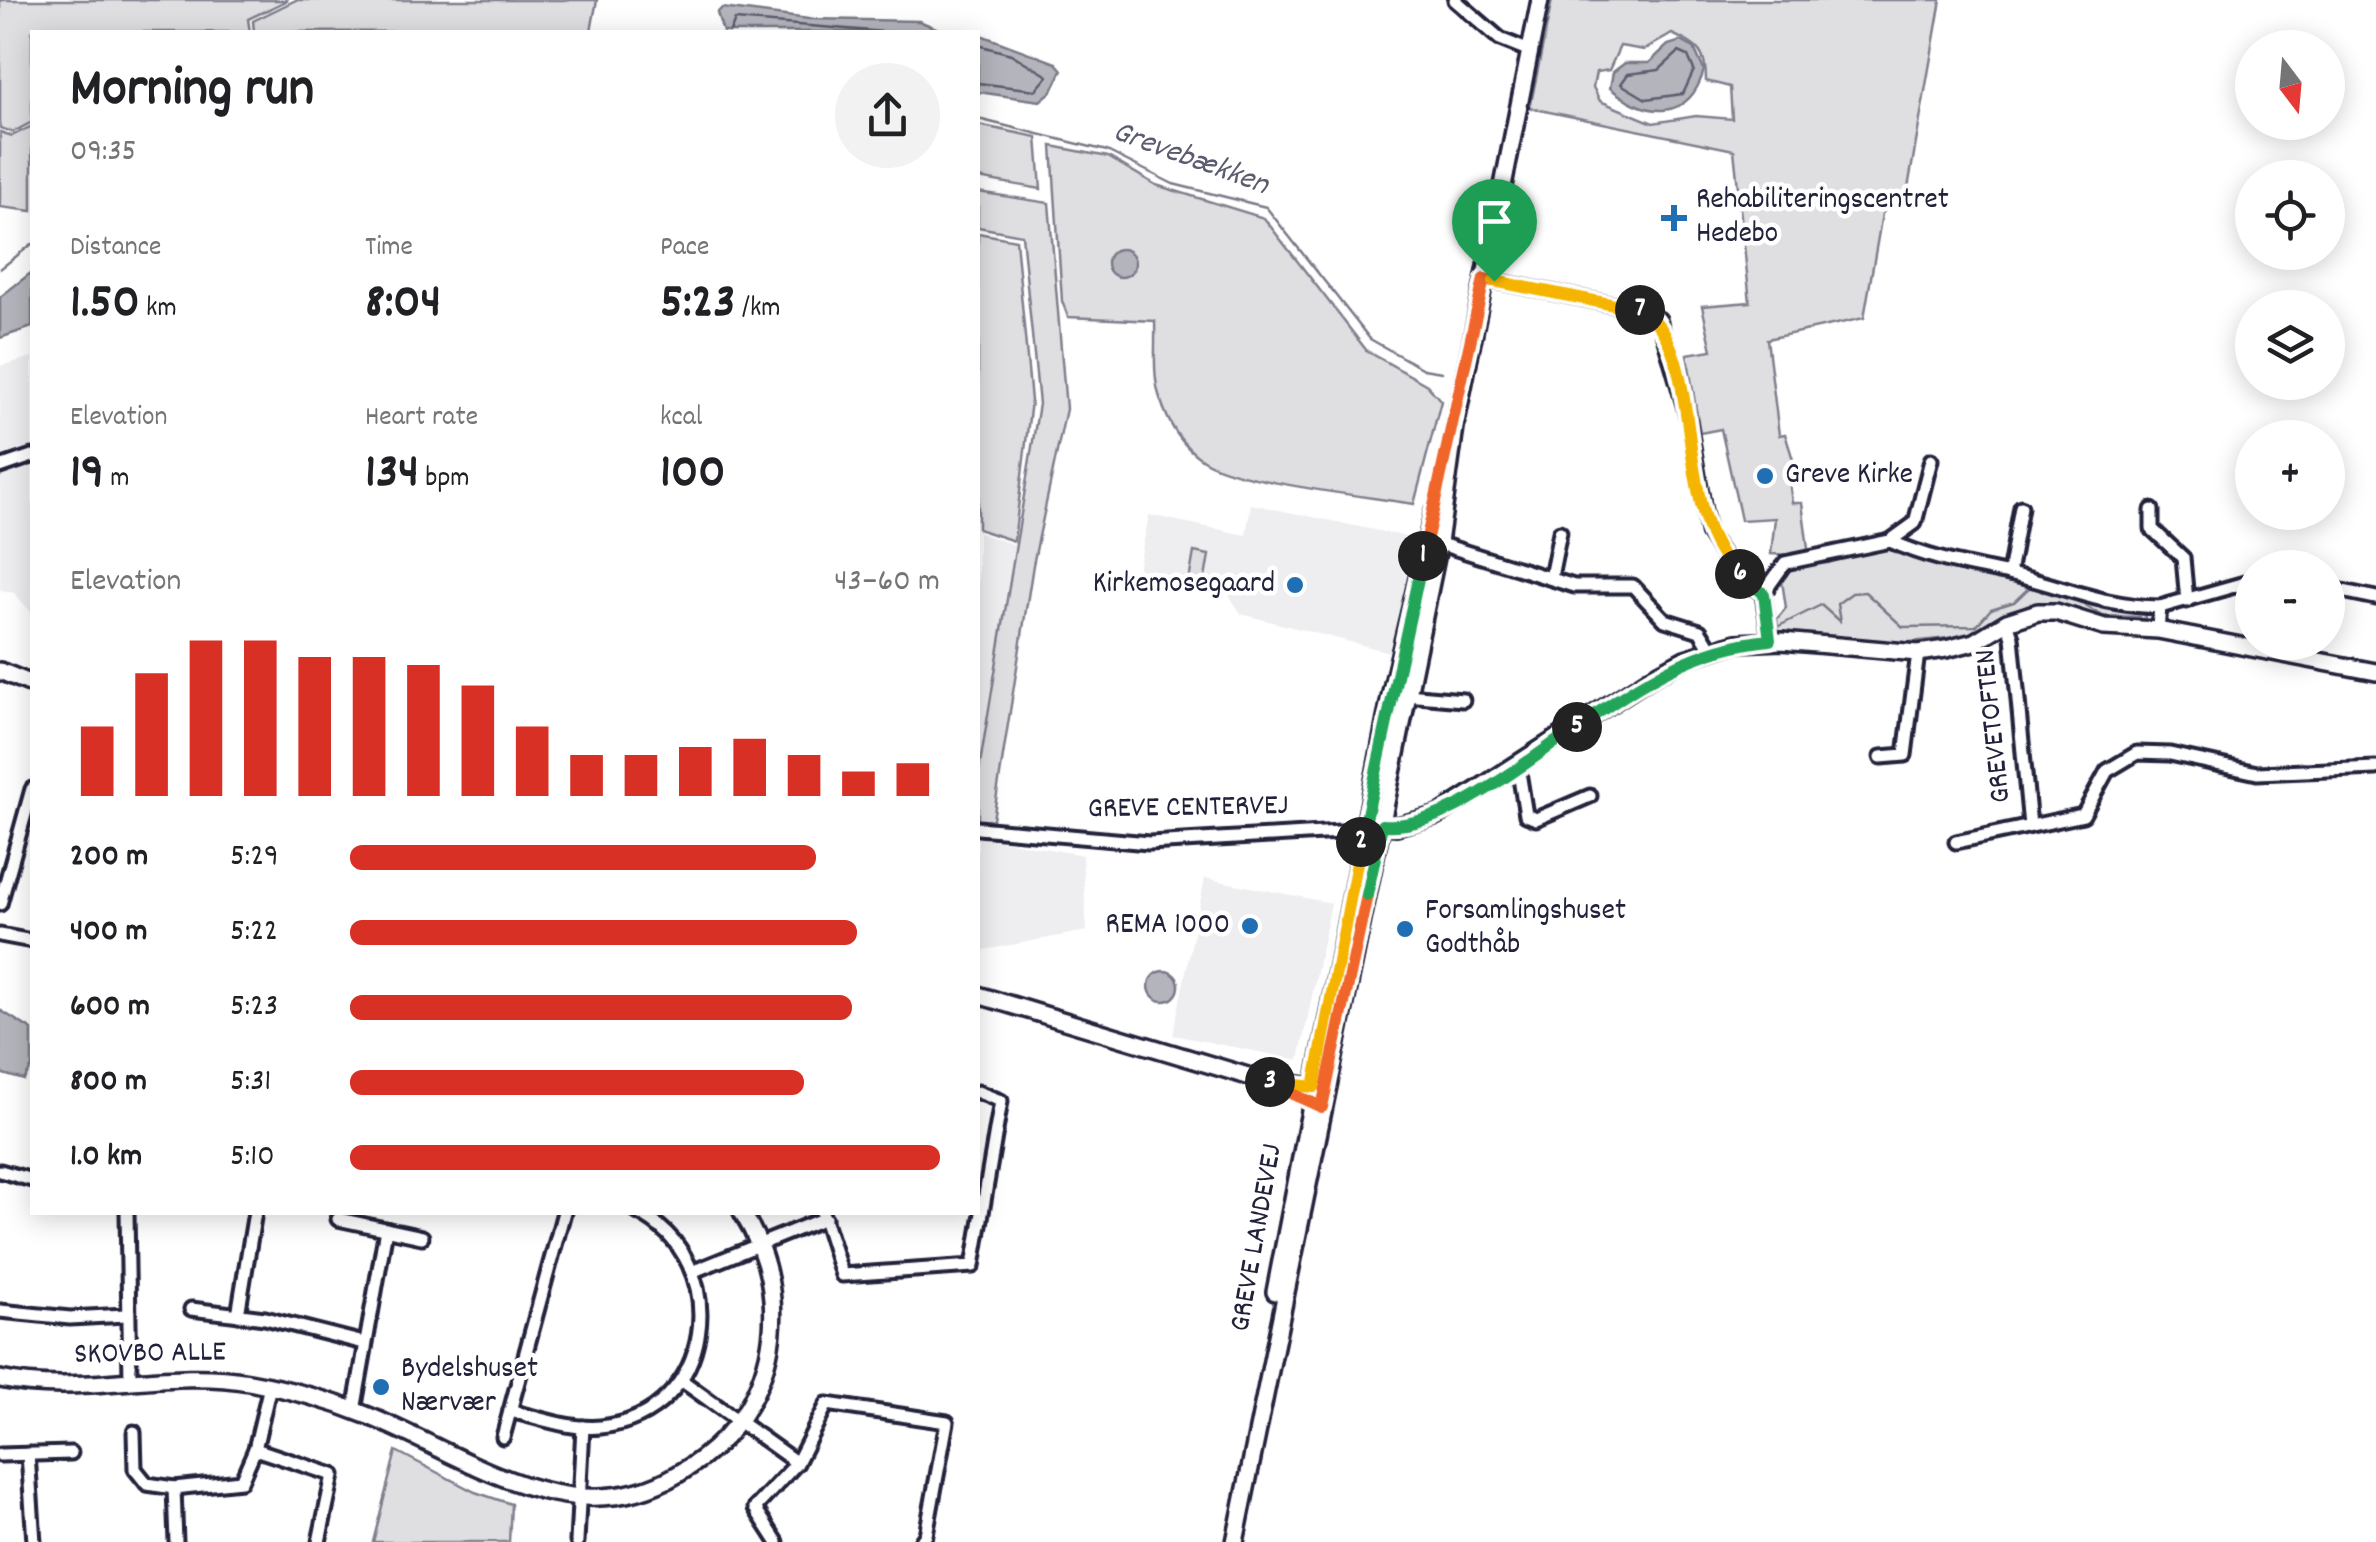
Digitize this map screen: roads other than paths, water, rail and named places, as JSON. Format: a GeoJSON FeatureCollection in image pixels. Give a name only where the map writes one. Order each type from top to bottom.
{"type":"FeatureCollection","features":[{"type":"Feature","properties":{"kind":"street"},"geometry":{"type":"LineString","coordinates":[[1455,0],[1500,40],[1530,51]]}},
{"type":"Feature","properties":{"kind":"street","name":"GREVE LANDEVEJ"},"geometry":{"type":"LineString","coordinates":[[1318,1096],[1382,825],[1455,427],[1540,0]]}},
{"type":"Feature","properties":{"kind":"street"},"geometry":{"type":"LineString","coordinates":[[1484,279],[1640,310],[1658,319],[1689,422],[1708,533],[1731,568],[1764,594]]}},
{"type":"Feature","properties":{"kind":"street"},"geometry":{"type":"LineString","coordinates":[[0,467],[30,457]]}},
{"type":"Feature","properties":{"kind":"street"},"geometry":{"type":"LineString","coordinates":[[1770,640],[1764,594],[1778,570],[1793,560],[1822,558],[1890,540],[1915,524],[1931,460]]}},
{"type":"Feature","properties":{"kind":"street"},"geometry":{"type":"LineString","coordinates":[[2009,574],[2021,507]]}},
{"type":"Feature","properties":{"kind":"street"},"geometry":{"type":"LineString","coordinates":[[2152,510],[2152,529],[2176,547],[2183,558],[2187,601]]}},
{"type":"Feature","properties":{"kind":"street"},"geometry":{"type":"LineString","coordinates":[[1552,577],[1560,532]]}},
{"type":"Feature","properties":{"kind":"street"},"geometry":{"type":"LineString","coordinates":[[1890,540],[1953,565],[2009,574],[2100,603],[2160,607],[2235,586]]}},
{"type":"Feature","properties":{"kind":"street"},"geometry":{"type":"LineString","coordinates":[[1433,542],[1574,586],[1633,586],[1665,620],[1700,630],[1711,649]]}},
{"type":"Feature","properties":{"kind":"street","name":"GREVE LANDEVEJ"},"geometry":{"type":"LineString","coordinates":[[1235,1542],[1365,824],[1433,542]]}},
{"type":"Feature","properties":{"kind":"street"},"geometry":{"type":"LineString","coordinates":[[2345,592],[2376,598]]}},
{"type":"Feature","properties":{"kind":"street"},"geometry":{"type":"LineString","coordinates":[[2158,630],[2160,607]]}},
{"type":"Feature","properties":{"kind":"street"},"geometry":{"type":"LineString","coordinates":[[1365,824],[1430,819],[1652,677],[1711,649],[1770,640],[1918,653],[1974,642],[2025,615],[2056,612],[2101,627],[2158,630],[2376,672]]}},
{"type":"Feature","properties":{"kind":"street","name":"GREVETOFTEN"},"geometry":{"type":"LineString","coordinates":[[2007,622],[2012,637],[2030,826]]}},
{"type":"Feature","properties":{"kind":"street"},"geometry":{"type":"LineString","coordinates":[[1881,757],[1905,755],[1918,653]]}},
{"type":"Feature","properties":{"kind":"street"},"geometry":{"type":"LineString","coordinates":[[0,671],[30,683]]}},
{"type":"Feature","properties":{"kind":"street"},"geometry":{"type":"LineString","coordinates":[[1408,695],[1463,700]]}},
{"type":"Feature","properties":{"kind":"street","name":"GREVETOFTEN"},"geometry":{"type":"LineString","coordinates":[[1956,842],[2083,814],[2107,771],[2138,752],[2170,754],[2257,773],[2376,768]]}},
{"type":"Feature","properties":{"kind":"street"},"geometry":{"type":"LineString","coordinates":[[1518,766],[1526,815],[1536,819],[1590,796]]}},
{"type":"Feature","properties":{"kind":"street"},"geometry":{"type":"LineString","coordinates":[[0,904],[30,788]]}},
{"type":"Feature","properties":{"kind":"street","name":"GREVE CENTERVEJ"},"geometry":{"type":"LineString","coordinates":[[980,828],[1150,844],[1340,832]]}},
{"type":"Feature","properties":{"kind":"street"},"geometry":{"type":"LineString","coordinates":[[0,935],[30,941]]}},
{"type":"Feature","properties":{"kind":"street"},"geometry":{"type":"LineString","coordinates":[[980,996],[1318,1096]]}},
{"type":"Feature","properties":{"kind":"street"},"geometry":{"type":"LineString","coordinates":[[694,1271],[824,1215],[842,1275],[973,1266],[1002,1101],[980,1093]]}},
{"type":"Feature","properties":{"kind":"street"},"geometry":{"type":"LineString","coordinates":[[0,1172],[30,1180]]}},
{"type":"Feature","properties":{"kind":"street"},"geometry":{"type":"LineString","coordinates":[[127,1215],[130,1380]]}},
{"type":"Feature","properties":{"kind":"street"},"geometry":{"type":"LineString","coordinates":[[238,1314],[255,1215]]}},
{"type":"Feature","properties":{"kind":"street"},"geometry":{"type":"LineString","coordinates":[[503,1438],[563,1215]]}},
{"type":"Feature","properties":{"kind":"street"},"geometry":{"type":"LineString","coordinates":[[510,1411],[583,1428],[638,1416],[681,1380],[700,1338],[702,1304],[694,1271],[672,1238],[640,1215]]}},
{"type":"Feature","properties":{"kind":"street","name":"SKOVBO ALLE"},"geometry":{"type":"LineString","coordinates":[[0,1379],[60,1384],[206,1377],[270,1386],[354,1410],[493,1476],[579,1498],[610,1497],[669,1480],[718,1445],[754,1395],[772,1336],[773,1305],[760,1244],[744,1215]]}},
{"type":"Feature","properties":{"kind":"street"},"geometry":{"type":"LineString","coordinates":[[338,1219],[422,1236]]}},
{"type":"Feature","properties":{"kind":"street"},"geometry":{"type":"LineString","coordinates":[[354,1410],[386,1229]]}},
{"type":"Feature","properties":{"kind":"street"},"geometry":{"type":"LineString","coordinates":[[191,1309],[238,1314],[364,1343]]}},
{"type":"Feature","properties":{"kind":"street"},"geometry":{"type":"LineString","coordinates":[[0,1312],[70,1318],[126,1314]]}},
{"type":"Feature","properties":{"kind":"street"},"geometry":{"type":"LineString","coordinates":[[681,1380],[797,1464]]}},
{"type":"Feature","properties":{"kind":"street"},"geometry":{"type":"LineString","coordinates":[[134,1432],[138,1477],[147,1484],[174,1488],[232,1486],[241,1482],[255,1449],[270,1386]]}},
{"type":"Feature","properties":{"kind":"street"},"geometry":{"type":"LineString","coordinates":[[777,1542],[755,1508],[797,1464],[827,1404],[947,1422],[926,1536],[921,1542]]}},
{"type":"Feature","properties":{"kind":"street"},"geometry":{"type":"LineString","coordinates":[[577,1542],[583,1428]]}},
{"type":"Feature","properties":{"kind":"street"},"geometry":{"type":"LineString","coordinates":[[255,1449],[333,1475],[319,1542]]}},
{"type":"Feature","properties":{"kind":"street"},"geometry":{"type":"LineString","coordinates":[[0,1454],[70,1454]]}},
{"type":"Feature","properties":{"kind":"street"},"geometry":{"type":"LineString","coordinates":[[28,1454],[34,1542]]}},
{"type":"Feature","properties":{"kind":"street"},"geometry":{"type":"LineString","coordinates":[[174,1488],[176,1542]]}},
{"type":"Feature","properties":{"kind":"water"},"geometry":{"type":"Polygon","coordinates":[[[722,8],[809,19],[919,21],[941,30],[722,30],[717,13],[722,8]]]}},
{"type":"Feature","properties":{"kind":"water"},"geometry":{"type":"Polygon","coordinates":[[[980,35],[1056,63],[1062,70],[1052,91],[1040,101],[980,92],[980,35]]]}},
{"type":"Feature","properties":{"kind":"water"},"geometry":{"type":"Polygon","coordinates":[[[1681,41],[1694,48],[1704,70],[1688,99],[1665,110],[1652,109],[1610,88],[1613,72],[1625,63],[1649,63],[1668,45],[1681,41]]]}},
{"type":"Feature","properties":{"kind":"water"},"geometry":{"type":"Polygon","coordinates":[[[1121,249],[1131,253],[1135,263],[1131,273],[1121,277],[1111,273],[1107,263],[1111,253],[1121,249]]]}},
{"type":"Feature","properties":{"kind":"water"},"geometry":{"type":"Polygon","coordinates":[[[30,274],[30,328],[0,338],[0,297],[30,274]]]}},
{"type":"Feature","properties":{"kind":"water"},"geometry":{"type":"Polygon","coordinates":[[[1164,971],[1175,975],[1179,986],[1175,997],[1164,1001],[1153,997],[1149,986],[1153,975],[1164,971]]]}},
{"type":"Feature","properties":{"kind":"water"},"geometry":{"type":"Polygon","coordinates":[[[0,1010],[30,1029],[30,1070],[24,1080],[0,1073],[0,1010]]]}},
{"type":"Feature","properties":{"kind":"waterway","name":"Grevebækken"},"geometry":{"type":"LineString","coordinates":[[980,119],[1107,151],[1173,184],[1266,207],[1370,339],[1423,369],[1442,372]]}},
{"type":"Feature","properties":{"kind":"waterway","name":"Grevebækken"},"geometry":{"type":"LineString","coordinates":[[0,269],[30,246]]}},
{"type":"Feature","properties":{"kind":"waterway"},"geometry":{"type":"LineString","coordinates":[[1779,626],[1821,605],[1840,622],[1837,604],[1852,593],[1865,592],[1903,627],[1976,626],[1991,609],[2014,602],[2032,585],[2042,592],[2051,591]]}},
{"type":"Feature","properties":{"kind":"waterway"},"geometry":{"type":"LineString","coordinates":[[2068,596],[2103,616],[2140,617]]}},
{"type":"Feature","properties":{"kind":"place","name":"Rehabiliteringscentret Hedebo"},"geometry":{"type":"Point","coordinates":[1674,218]}},
{"type":"Feature","properties":{"kind":"place","name":"Greve Kirke"},"geometry":{"type":"Point","coordinates":[1765,476]}},
{"type":"Feature","properties":{"kind":"place","name":"Kirkemosegaard"},"geometry":{"type":"Point","coordinates":[1295,585]}},
{"type":"Feature","properties":{"kind":"place","name":"REMA 1000"},"geometry":{"type":"Point","coordinates":[1250,926]}},
{"type":"Feature","properties":{"kind":"place","name":"Forsamlingshuset Godthåb"},"geometry":{"type":"Point","coordinates":[1405,929]}},
{"type":"Feature","properties":{"kind":"place","name":"Bydelshuset Nærvær"},"geometry":{"type":"Point","coordinates":[381,1387]}}]}
